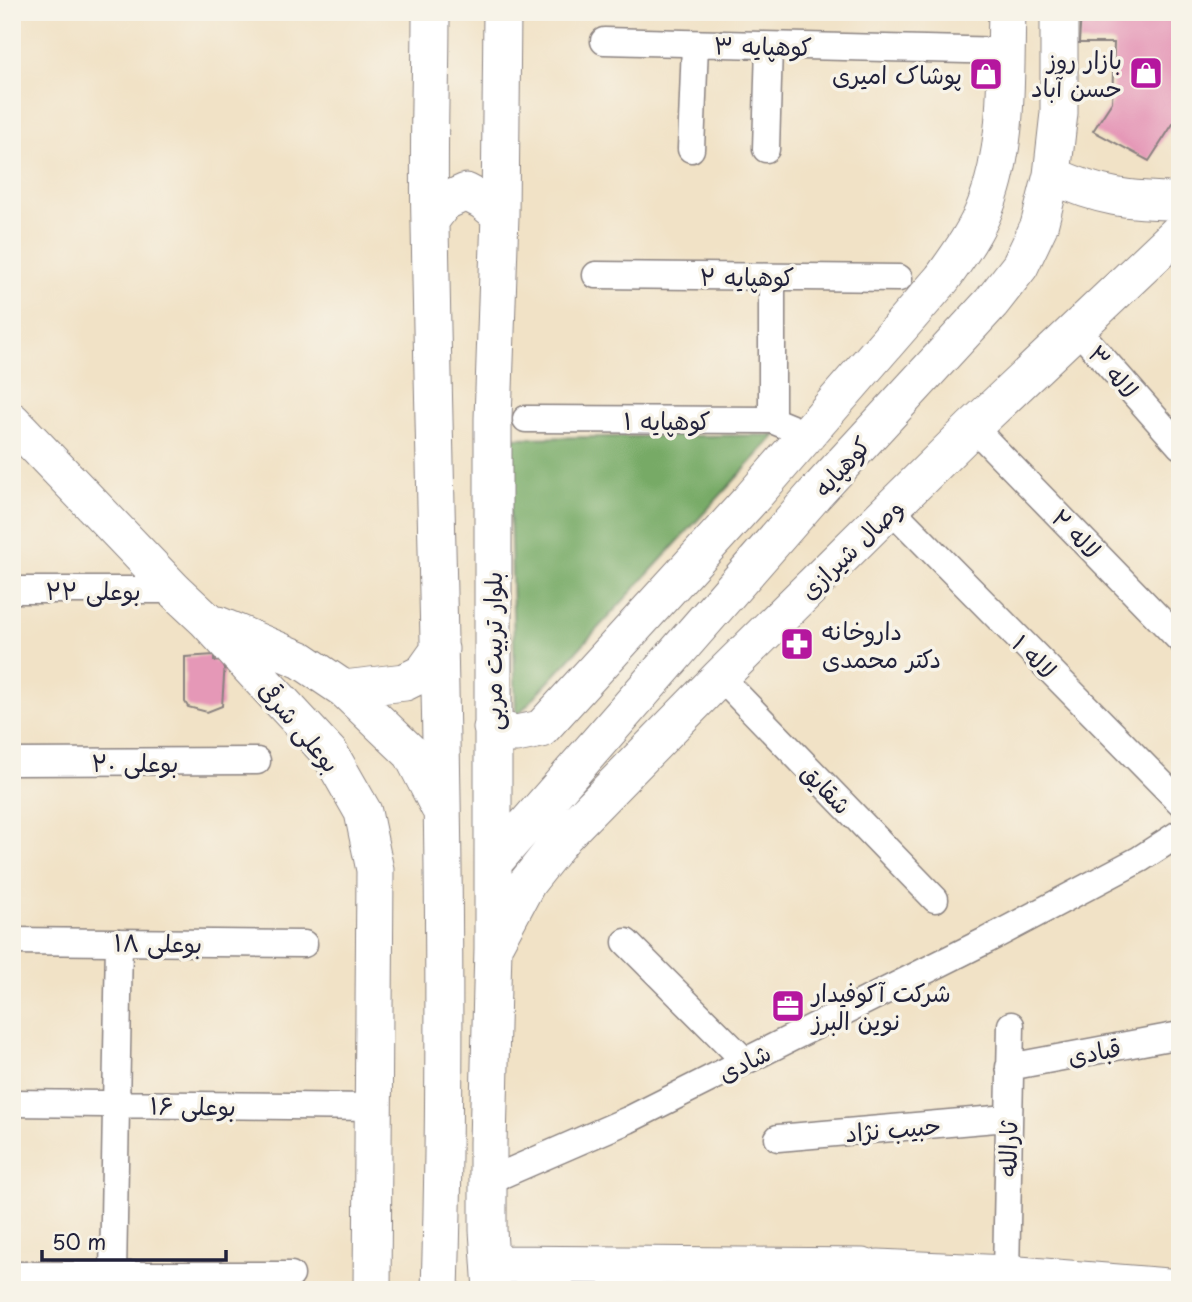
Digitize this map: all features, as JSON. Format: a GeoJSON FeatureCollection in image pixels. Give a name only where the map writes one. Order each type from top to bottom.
{"type":"FeatureCollection","features":[{"type":"Feature","properties":{"kind":"main road","name":"بلوار تربیت مربی"},"geometry":{"type":"LineString","coordinates":[[431,12],[430,221],[445,1025],[440,1290]]}},
{"type":"Feature","properties":{"kind":"main road","name":"بلوار تربیت مربی"},"geometry":{"type":"LineString","coordinates":[[492,1277],[488,1181],[493,948],[493,419],[500,215],[502,12]]}},
{"type":"Feature","properties":{"kind":"main road","name":"کوهپایه"},"geometry":{"type":"LineString","coordinates":[[547,799],[526,802],[511,795],[506,778],[507,761],[518,745],[541,729],[751,499],[942,279],[968,243],[987,205],[999,154],[1007,12]]}},
{"type":"Feature","properties":{"kind":"main road","name":"کوهپایه"},"geometry":{"type":"LineString","coordinates":[[493,863],[815,494],[991,303],[1020,266],[1039,226],[1052,175],[1059,113],[1059,12]]}},
{"type":"Feature","properties":{"kind":"main road"},"geometry":{"type":"LineString","coordinates":[[1052,175],[1085,190],[1108,196],[1149,201],[1180,201]]}},
{"type":"Feature","properties":{"kind":"main road"},"geometry":{"type":"LineString","coordinates":[[430,221],[444,202],[466,192],[500,215]]}},
{"type":"Feature","properties":{"kind":"main road","name":"وصال شیرازی"},"geometry":{"type":"LineString","coordinates":[[493,948],[527,883],[565,835],[720,677],[973,427],[1180,231]]}},
{"type":"Feature","properties":{"kind":"main road","name":"بوعلی شرقی"},"geometry":{"type":"LineString","coordinates":[[12,421],[206,621],[330,754],[363,812],[375,870],[372,1290]]}},
{"type":"Feature","properties":{"kind":"main road"},"geometry":{"type":"LineString","coordinates":[[776,469],[787,491],[799,496],[815,494]]}},
{"type":"Feature","properties":{"kind":"main road"},"geometry":{"type":"LineString","coordinates":[[751,499],[775,501],[783,513],[785,530]]}},
{"type":"Feature","properties":{"kind":"main road"},"geometry":{"type":"LineString","coordinates":[[206,621],[301,660],[344,690],[412,754],[443,814]]}},
{"type":"Feature","properties":{"kind":"main road"},"geometry":{"type":"LineString","coordinates":[[344,690],[405,682],[423,673],[440,649]]}},
{"type":"Feature","properties":{"kind":"main road"},"geometry":{"type":"LineString","coordinates":[[492,728],[516,734],[541,729]]}},
{"type":"Feature","properties":{"kind":"main road"},"geometry":{"type":"LineString","coordinates":[[863,1267],[911,1290]]}},
{"type":"Feature","properties":{"kind":"main road"},"geometry":{"type":"LineString","coordinates":[[492,1277],[863,1267],[1006,1274],[1180,1288]]}},
{"type":"Feature","properties":{"kind":"street","name":"کوهپایه ۳"},"geometry":{"type":"LineString","coordinates":[[604,41],[1006,51]]}},
{"type":"Feature","properties":{"kind":"street"},"geometry":{"type":"LineString","coordinates":[[691,149],[695,44]]}},
{"type":"Feature","properties":{"kind":"street"},"geometry":{"type":"LineString","coordinates":[[766,149],[769,46]]}},
{"type":"Feature","properties":{"kind":"street","name":"کوهپایه ۲"},"geometry":{"type":"LineString","coordinates":[[596,275],[899,278]]}},
{"type":"Feature","properties":{"kind":"street"},"geometry":{"type":"LineString","coordinates":[[772,276],[772,420]]}},
{"type":"Feature","properties":{"kind":"street","name":"لاله ۳"},"geometry":{"type":"LineString","coordinates":[[1077,329],[1180,446]]}},
{"type":"Feature","properties":{"kind":"street","name":"کوهپایه ۱"},"geometry":{"type":"LineString","coordinates":[[526,419],[772,420],[806,434]]}},
{"type":"Feature","properties":{"kind":"street","name":"لاله ۲"},"geometry":{"type":"LineString","coordinates":[[973,427],[1180,640]]}},
{"type":"Feature","properties":{"kind":"street","name":"لاله ۱"},"geometry":{"type":"LineString","coordinates":[[891,509],[1180,802]]}},
{"type":"Feature","properties":{"kind":"street","name":"بوعلی ۲۲"},"geometry":{"type":"LineString","coordinates":[[12,590],[174,590]]}},
{"type":"Feature","properties":{"kind":"street","name":"شقایق"},"geometry":{"type":"LineString","coordinates":[[720,677],[935,899]]}},
{"type":"Feature","properties":{"kind":"street","name":"بوعلی ۲۰"},"geometry":{"type":"LineString","coordinates":[[12,762],[257,761]]}},
{"type":"Feature","properties":{"kind":"street","name":"شادی"},"geometry":{"type":"LineString","coordinates":[[488,1181],[628,1120],[745,1062],[999,934],[1140,859],[1180,833]]}},
{"type":"Feature","properties":{"kind":"street","name":"بوعلی ۱۸"},"geometry":{"type":"LineString","coordinates":[[12,941],[304,944]]}},
{"type":"Feature","properties":{"kind":"street"},"geometry":{"type":"LineString","coordinates":[[113,1275],[118,942]]}},
{"type":"Feature","properties":{"kind":"street"},"geometry":{"type":"LineString","coordinates":[[626,942],[745,1062]]}},
{"type":"Feature","properties":{"kind":"street","name":"ثارالله"},"geometry":{"type":"LineString","coordinates":[[1006,1274],[1007,1118],[1011,1025]]}},
{"type":"Feature","properties":{"kind":"street","name":"قبادی"},"geometry":{"type":"LineString","coordinates":[[1009,1067],[1180,1035]]}},
{"type":"Feature","properties":{"kind":"street","name":"بوعلی ۱۶"},"geometry":{"type":"LineString","coordinates":[[12,1103],[374,1107]]}},
{"type":"Feature","properties":{"kind":"street","name":"حبیب نژاد"},"geometry":{"type":"LineString","coordinates":[[778,1138],[1007,1118]]}},
{"type":"Feature","properties":{"kind":"street"},"geometry":{"type":"LineString","coordinates":[[12,1275],[291,1275]]}},
{"type":"Feature","properties":{"kind":"green space"},"geometry":{"type":"Polygon","coordinates":[[[776,435],[516,717],[508,438],[776,435]]]}},
{"type":"Feature","properties":{"kind":"building","name":"بازار روز حسن آباد"},"geometry":{"type":"Polygon","coordinates":[[[1081,12],[1180,12],[1180,113],[1149,161],[1093,131],[1112,102],[1114,43],[1079,43],[1081,12]]]}},
{"type":"Feature","properties":{"kind":"building"},"geometry":{"type":"Polygon","coordinates":[[[214,655],[214,661],[225,662],[222,706],[207,712],[188,707],[185,702],[185,657],[214,655]]]}},
{"type":"Feature","properties":{"kind":"place","name":"بازار روز حسن آباد"},"geometry":{"type":"Point","coordinates":[1146,73]}},
{"type":"Feature","properties":{"kind":"place","name":"پوشاک امیری"},"geometry":{"type":"Point","coordinates":[986,74]}},
{"type":"Feature","properties":{"kind":"place","name":"داروخانه دکتر محمدی"},"geometry":{"type":"Point","coordinates":[797,644]}},
{"type":"Feature","properties":{"kind":"place","name":"شرکت آکوفیدار نوین البرز"},"geometry":{"type":"Point","coordinates":[788,1006]}}]}
